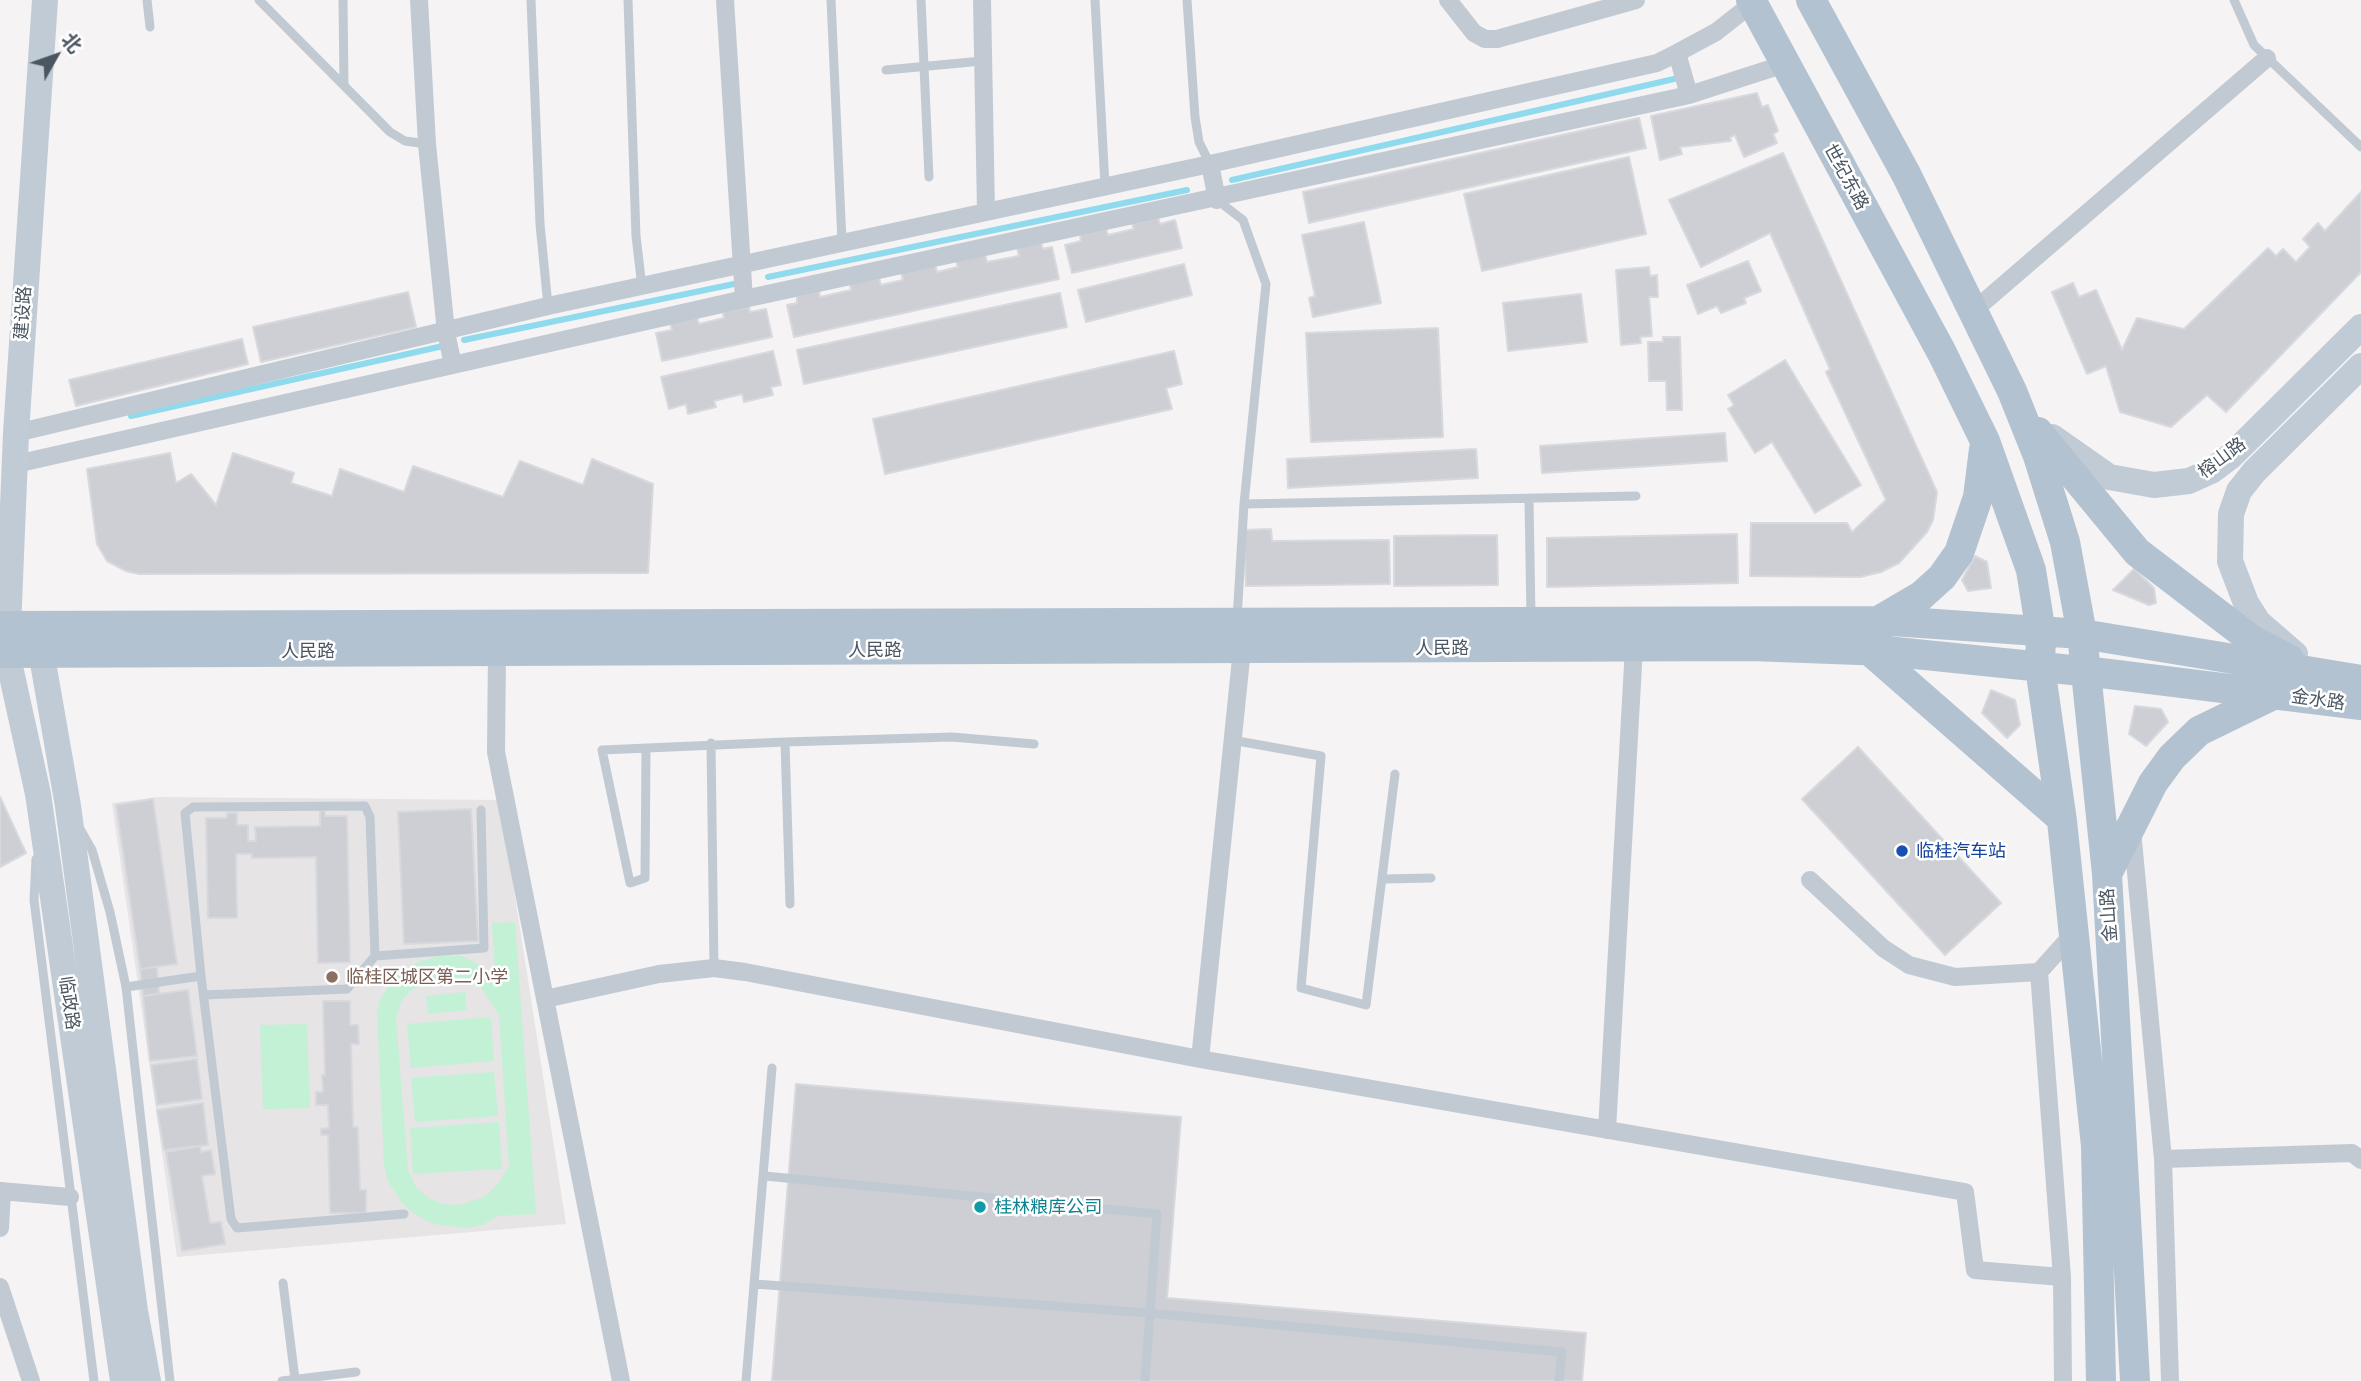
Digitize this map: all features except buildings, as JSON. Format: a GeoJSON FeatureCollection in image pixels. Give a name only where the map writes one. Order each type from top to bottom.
{"type":"FeatureCollection","features":[{"type":"Feature","properties":{"kind":"main road","name":"建设路"},"geometry":{"type":"LineString","coordinates":[[4,640],[45,0]]}},
{"type":"Feature","properties":{"kind":"main road"},"geometry":{"type":"LineString","coordinates":[[1811,0],[1906,174],[1971,313],[2021,410],[2137,552],[2252,640],[2318,673]]}},
{"type":"Feature","properties":{"kind":"main road","name":"世纪东路"},"geometry":{"type":"LineString","coordinates":[[1752,2],[1942,353],[1985,441]]}},
{"type":"Feature","properties":{"kind":"main road","name":"榕山路"},"geometry":{"type":"LineString","coordinates":[[2021,410],[2076,456],[2109,477],[2154,485],[2189,481],[2211,471],[2231,456],[2361,327]]}},
{"type":"Feature","properties":{"kind":"main road","name":"榕山路"},"geometry":{"type":"LineString","coordinates":[[2318,673],[2271,634],[2246,603],[2230,561],[2231,514],[2239,491],[2254,472],[2361,366]]}},
{"type":"Feature","properties":{"kind":"main road","name":"金山路"},"geometry":{"type":"LineString","coordinates":[[2021,410],[2065,542],[2082,634],[2107,874],[2135,1381]]}},
{"type":"Feature","properties":{"kind":"main road"},"geometry":{"type":"LineString","coordinates":[[1880,620],[1922,596],[1942,577],[1959,553],[1978,497],[1985,441]]}},
{"type":"Feature","properties":{"kind":"main road","name":"金山路"},"geometry":{"type":"LineString","coordinates":[[1985,441],[2031,570],[2041,633],[2040,667],[2061,818],[2096,1146],[2101,1381]]}},
{"type":"Feature","properties":{"kind":"main road","name":"人民路"},"geometry":{"type":"LineString","coordinates":[[40,638],[497,651],[1239,635],[1531,620],[1751,632]]}},
{"type":"Feature","properties":{"kind":"main road","name":"金水路"},"geometry":{"type":"LineString","coordinates":[[1751,632],[1880,620],[2082,634],[2361,680]]}},
{"type":"Feature","properties":{"kind":"main road","name":"金水路"},"geometry":{"type":"LineString","coordinates":[[1751,632],[1870,651],[2084,671],[2361,705]]}},
{"type":"Feature","properties":{"kind":"main road","name":"人民路"},"geometry":{"type":"LineString","coordinates":[[4,640],[1239,635],[1634,647],[1751,632]]}},
{"type":"Feature","properties":{"kind":"main road","name":"临政路"},"geometry":{"type":"LineString","coordinates":[[40,638],[68,806],[124,1314],[123,1381]]}},
{"type":"Feature","properties":{"kind":"main road","name":"临政路"},"geometry":{"type":"LineString","coordinates":[[4,640],[38,794],[124,1314],[148,1381]]}},
{"type":"Feature","properties":{"kind":"main road"},"geometry":{"type":"LineString","coordinates":[[1870,651],[2061,818]]}},
{"type":"Feature","properties":{"kind":"main road"},"geometry":{"type":"LineString","coordinates":[[2107,874],[2166,766],[2199,731],[2276,694]]}},
{"type":"Feature","properties":{"kind":"street"},"geometry":{"type":"LineString","coordinates":[[419,0],[427,144],[446,332],[453,365]]}},
{"type":"Feature","properties":{"kind":"street"},"geometry":{"type":"LineString","coordinates":[[724,0],[744,299]]}},
{"type":"Feature","properties":{"kind":"street"},"geometry":{"type":"LineString","coordinates":[[982,0],[986,211]]}},
{"type":"Feature","properties":{"kind":"street"},"geometry":{"type":"LineString","coordinates":[[1448,0],[1474,33],[1485,38],[1497,38],[1636,0]]}},
{"type":"Feature","properties":{"kind":"street"},"geometry":{"type":"LineString","coordinates":[[16,433],[548,306],[1210,164],[1657,63],[1716,32],[1752,2]]}},
{"type":"Feature","properties":{"kind":"street"},"geometry":{"type":"LineString","coordinates":[[1677,53],[1689,95]]}},
{"type":"Feature","properties":{"kind":"street"},"geometry":{"type":"LineString","coordinates":[[1971,313],[2267,58]]}},
{"type":"Feature","properties":{"kind":"street"},"geometry":{"type":"LineString","coordinates":[[16,464],[744,299],[1217,200],[1689,95],[1785,64]]}},
{"type":"Feature","properties":{"kind":"street"},"geometry":{"type":"LineString","coordinates":[[1210,164],[1217,200]]}},
{"type":"Feature","properties":{"kind":"street"},"geometry":{"type":"LineString","coordinates":[[1200,1059],[1239,635]]}},
{"type":"Feature","properties":{"kind":"street"},"geometry":{"type":"LineString","coordinates":[[1607,1130],[1634,647]]}},
{"type":"Feature","properties":{"kind":"street"},"geometry":{"type":"LineString","coordinates":[[497,651],[496,752],[621,1381]]}},
{"type":"Feature","properties":{"kind":"street"},"geometry":{"type":"LineString","coordinates":[[2132,825],[2163,1159],[2171,1324],[2170,1381]]}},
{"type":"Feature","properties":{"kind":"street"},"geometry":{"type":"LineString","coordinates":[[1810,880],[1883,948],[1909,965],[1955,977],[2039,972],[2073,934]]}},
{"type":"Feature","properties":{"kind":"street"},"geometry":{"type":"LineString","coordinates":[[545,999],[659,974],[713,968],[1200,1059],[1965,1192],[1975,1270],[2062,1277]]}},
{"type":"Feature","properties":{"kind":"street"},"geometry":{"type":"LineString","coordinates":[[2039,972],[2062,1277],[2063,1381]]}},
{"type":"Feature","properties":{"kind":"street"},"geometry":{"type":"LineString","coordinates":[[2163,1159],[2352,1153],[2361,1160]]}},
{"type":"Feature","properties":{"kind":"street"},"geometry":{"type":"LineString","coordinates":[[0,1228],[1,1191],[71,1197]]}},
{"type":"Feature","properties":{"kind":"street"},"geometry":{"type":"LineString","coordinates":[[0,1287],[30,1381]]}},
{"type":"Feature","properties":{"kind":"lane"},"geometry":{"type":"LineString","coordinates":[[147,0],[150,27]]}},
{"type":"Feature","properties":{"kind":"lane"},"geometry":{"type":"LineString","coordinates":[[259,0],[397,137],[427,144]]}},
{"type":"Feature","properties":{"kind":"lane"},"geometry":{"type":"LineString","coordinates":[[343,0],[344,85]]}},
{"type":"Feature","properties":{"kind":"lane"},"geometry":{"type":"LineString","coordinates":[[530,0],[540,224],[548,306]]}},
{"type":"Feature","properties":{"kind":"lane"},"geometry":{"type":"LineString","coordinates":[[628,0],[636,236],[642,287]]}},
{"type":"Feature","properties":{"kind":"lane"},"geometry":{"type":"LineString","coordinates":[[831,0],[842,241]]}},
{"type":"Feature","properties":{"kind":"lane"},"geometry":{"type":"LineString","coordinates":[[921,0],[929,177]]}},
{"type":"Feature","properties":{"kind":"lane"},"geometry":{"type":"LineString","coordinates":[[1095,0],[1105,186]]}},
{"type":"Feature","properties":{"kind":"lane"},"geometry":{"type":"LineString","coordinates":[[1187,0],[1195,117],[1199,142],[1210,164]]}},
{"type":"Feature","properties":{"kind":"lane"},"geometry":{"type":"LineString","coordinates":[[2234,0],[2247,33],[2267,58],[2361,147]]}},
{"type":"Feature","properties":{"kind":"lane"},"geometry":{"type":"LineString","coordinates":[[886,70],[982,61]]}},
{"type":"Feature","properties":{"kind":"lane"},"geometry":{"type":"LineString","coordinates":[[1217,200],[1243,220],[1266,284],[1244,504],[1239,635]]}},
{"type":"Feature","properties":{"kind":"lane"},"geometry":{"type":"LineString","coordinates":[[1244,504],[1636,496]]}},
{"type":"Feature","properties":{"kind":"lane"},"geometry":{"type":"LineString","coordinates":[[1529,500],[1531,620]]}},
{"type":"Feature","properties":{"kind":"lane"},"geometry":{"type":"LineString","coordinates":[[646,749],[645,878],[630,883],[602,750],[952,737],[1034,744]]}},
{"type":"Feature","properties":{"kind":"lane"},"geometry":{"type":"LineString","coordinates":[[1230,740],[1321,756],[1301,988],[1366,1005],[1384,879],[1395,774]]}},
{"type":"Feature","properties":{"kind":"lane"},"geometry":{"type":"LineString","coordinates":[[785,742],[790,904]]}},
{"type":"Feature","properties":{"kind":"lane"},"geometry":{"type":"LineString","coordinates":[[711,744],[713,968]]}},
{"type":"Feature","properties":{"kind":"lane"},"geometry":{"type":"LineString","coordinates":[[38,794],[34,900],[94,1381]]}},
{"type":"Feature","properties":{"kind":"lane"},"geometry":{"type":"LineString","coordinates":[[68,806],[92,850],[110,912],[126,987],[170,1381]]}},
{"type":"Feature","properties":{"kind":"lane"},"geometry":{"type":"LineString","coordinates":[[204,995],[347,989],[375,956],[370,817],[365,806],[193,807],[185,813],[201,976],[231,1219],[237,1228],[404,1214]]}},
{"type":"Feature","properties":{"kind":"lane"},"geometry":{"type":"LineString","coordinates":[[375,956],[484,948],[481,810]]}},
{"type":"Feature","properties":{"kind":"lane"},"geometry":{"type":"LineString","coordinates":[[1384,879],[1432,878]]}},
{"type":"Feature","properties":{"kind":"lane"},"geometry":{"type":"LineString","coordinates":[[126,987],[201,976]]}},
{"type":"Feature","properties":{"kind":"lane"},"geometry":{"type":"LineString","coordinates":[[746,1381],[772,1068]]}},
{"type":"Feature","properties":{"kind":"lane"},"geometry":{"type":"LineString","coordinates":[[765,1176],[1157,1214],[1145,1381]]}},
{"type":"Feature","properties":{"kind":"lane"},"geometry":{"type":"LineString","coordinates":[[283,1283],[295,1379]]}},
{"type":"Feature","properties":{"kind":"lane"},"geometry":{"type":"LineString","coordinates":[[755,1284],[1149,1313],[1562,1352],[1559,1381]]}},
{"type":"Feature","properties":{"kind":"lane"},"geometry":{"type":"LineString","coordinates":[[282,1381],[328,1378],[356,1372]]}},
{"type":"Feature","properties":{"kind":"shaded area","name":"临桂区城区第二小学"},"geometry":{"type":"Polygon","coordinates":[[[158,797],[500,800],[566,1224],[177,1257],[112,803],[158,797]]]}},
{"type":"Feature","properties":{"kind":"green space"},"geometry":{"type":"Polygon","coordinates":[[[515,922],[536,1214],[498,1216],[482,1225],[466,1228],[433,1224],[413,1213],[402,1203],[388,1181],[384,1165],[377,1011],[380,999],[398,975],[416,963],[438,956],[462,956],[495,973],[492,923],[515,922]],[[443,976],[413,989],[402,1000],[396,1018],[408,1170],[416,1187],[427,1197],[442,1204],[459,1205],[484,1197],[498,1184],[509,1166],[499,1015],[480,986],[467,979],[443,976]]]}},
{"type":"Feature","properties":{"kind":"green space"},"geometry":{"type":"Polygon","coordinates":[[[465,992],[467,1010],[428,1014],[426,996],[465,992]]]}},
{"type":"Feature","properties":{"kind":"green space"},"geometry":{"type":"Polygon","coordinates":[[[491,1017],[494,1061],[411,1068],[407,1024],[491,1017]]]}},
{"type":"Feature","properties":{"kind":"green space"},"geometry":{"type":"Polygon","coordinates":[[[307,1024],[310,1108],[263,1109],[260,1025],[307,1024]]]}},
{"type":"Feature","properties":{"kind":"green space"},"geometry":{"type":"Polygon","coordinates":[[[494,1072],[498,1116],[415,1122],[411,1078],[494,1072]]]}},
{"type":"Feature","properties":{"kind":"green space"},"geometry":{"type":"Polygon","coordinates":[[[499,1122],[502,1169],[413,1174],[410,1128],[499,1122]]]}},
{"type":"Feature","properties":{"kind":"waterway"},"geometry":{"type":"LineString","coordinates":[[1232,180],[1674,79]]}},
{"type":"Feature","properties":{"kind":"waterway"},"geometry":{"type":"LineString","coordinates":[[768,277],[1187,190]]}},
{"type":"Feature","properties":{"kind":"waterway"},"geometry":{"type":"LineString","coordinates":[[464,340],[734,284]]}},
{"type":"Feature","properties":{"kind":"waterway"},"geometry":{"type":"LineString","coordinates":[[131,416],[443,346]]}},
{"type":"Feature","properties":{"kind":"place","name":"临桂汽车站"},"geometry":{"type":"Point","coordinates":[1902,851]}},
{"type":"Feature","properties":{"kind":"place","name":"临桂区城区第二小学"},"geometry":{"type":"Point","coordinates":[332,977]}},
{"type":"Feature","properties":{"kind":"place","name":"桂林粮库公司"},"geometry":{"type":"Point","coordinates":[980,1207]}}]}
